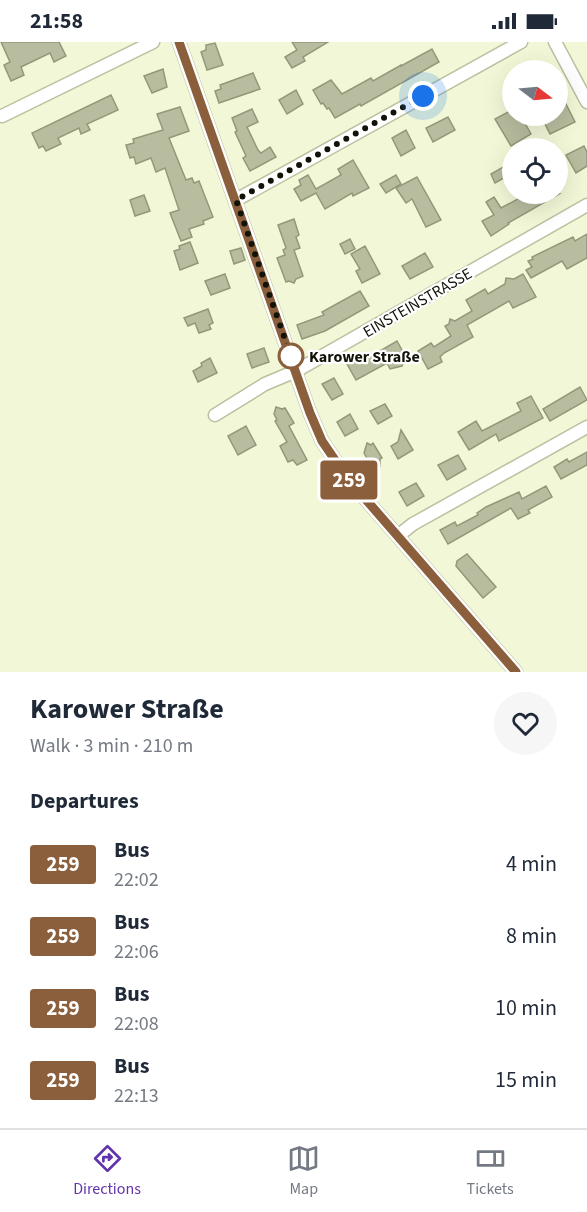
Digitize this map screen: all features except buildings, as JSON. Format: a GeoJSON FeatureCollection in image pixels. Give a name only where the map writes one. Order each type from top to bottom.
{"type":"FeatureCollection","features":[{"type":"Feature","properties":{"kind":"street"},"geometry":{"type":"LineString","coordinates":[[3,116],[153,42]]}},
{"type":"Feature","properties":{"kind":"street"},"geometry":{"type":"LineString","coordinates":[[179,42],[310,413],[331,455],[348,479],[516,672]]}},
{"type":"Feature","properties":{"kind":"street"},"geometry":{"type":"LineString","coordinates":[[236,200],[521,42]]}},
{"type":"Feature","properties":{"kind":"street"},"geometry":{"type":"LineString","coordinates":[[555,42],[587,102]]}},
{"type":"Feature","properties":{"kind":"street","name":"EINSTEINSTRASSE"},"geometry":{"type":"LineString","coordinates":[[215,415],[265,384],[296,371],[587,205]]}},
{"type":"Feature","properties":{"kind":"street"},"geometry":{"type":"LineString","coordinates":[[399,535],[413,524],[587,427]]}},
{"type":"Feature","properties":{"kind":"bus line","name":"259"},"geometry":{"type":"LineString","coordinates":[[179,42],[310,413],[322,441],[348,479],[516,672]]}},
{"type":"Feature","properties":{"kind":"place","name":"Karower Straße"},"geometry":{"type":"Point","coordinates":[291,356]}},
{"type":"Feature","properties":{"kind":"route"},"geometry":{"type":"LineString","coordinates":[[291,356],[236,200],[423,96]]}}]}
